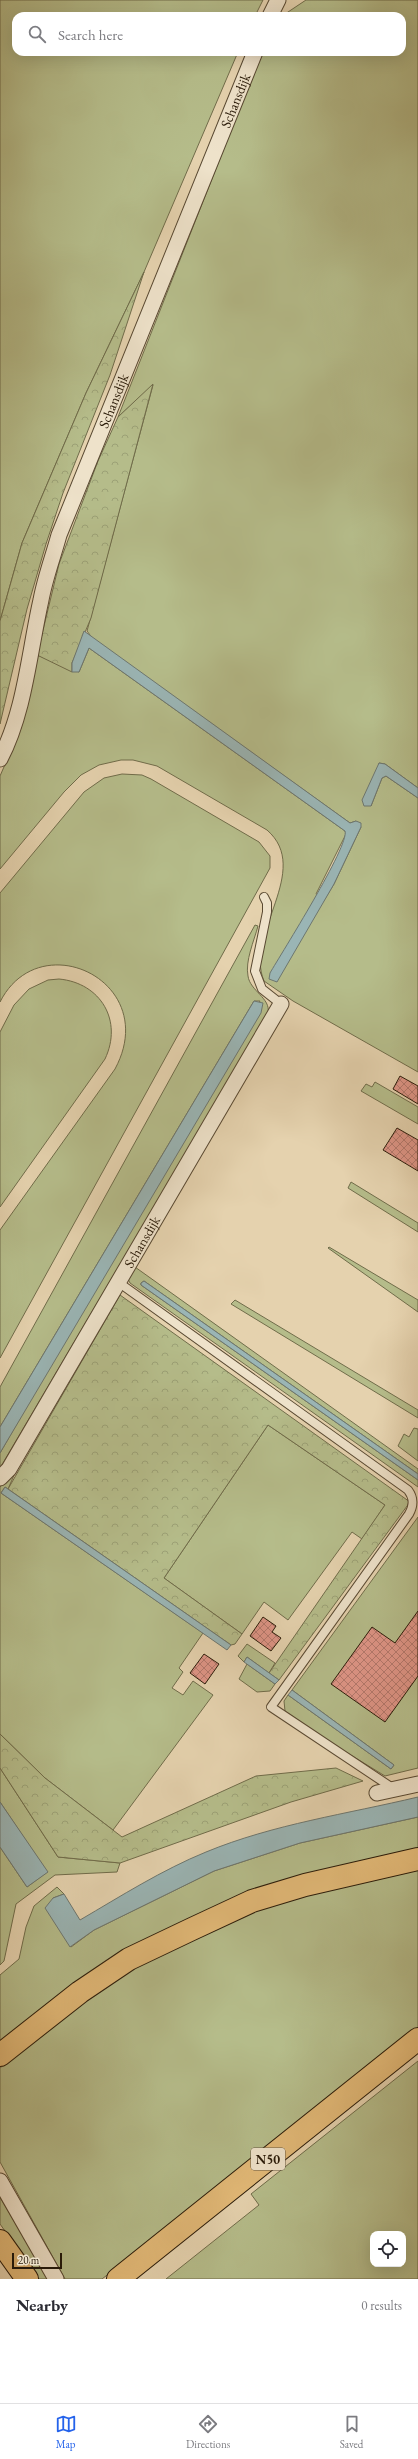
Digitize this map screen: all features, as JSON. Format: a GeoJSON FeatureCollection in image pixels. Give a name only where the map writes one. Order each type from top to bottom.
{"type":"FeatureCollection","features":[{"type":"Feature","properties":{"kind":"highway"},"geometry":{"type":"LineString","coordinates":[[0,2055],[80,1992],[111,1971],[130,1959],[192,1929],[252,1901],[305,1884],[418,1859]]}},
{"type":"Feature","properties":{"kind":"highway","name":"N50"},"geometry":{"type":"LineString","coordinates":[[118,2279],[418,2039]]}},
{"type":"Feature","properties":{"kind":"highway","name":"N50"},"geometry":{"type":"LineString","coordinates":[[136,2279],[418,2054]]}},
{"type":"Feature","properties":{"kind":"highway"},"geometry":{"type":"LineString","coordinates":[[0,2241],[27,2279]]}},
{"type":"Feature","properties":{"kind":"street"},"geometry":{"type":"LineString","coordinates":[[272,12],[278,0]]}},
{"type":"Feature","properties":{"kind":"street","name":"Schansdijk"},"geometry":{"type":"LineString","coordinates":[[0,759],[14,726],[21,700],[41,598],[59,535],[253,56]]}},
{"type":"Feature","properties":{"kind":"street","name":"Schansdijk"},"geometry":{"type":"LineString","coordinates":[[0,1478],[9,1469],[281,1004]]}},
{"type":"Feature","properties":{"kind":"street"},"geometry":{"type":"LineString","coordinates":[[377,1793],[418,1784]]}},
{"type":"Feature","properties":{"kind":"street"},"geometry":{"type":"LineString","coordinates":[[0,2181],[56,2279]]}},
{"type":"Feature","properties":{"kind":"lane"},"geometry":{"type":"LineString","coordinates":[[264,897],[267,903],[267,912],[254,971],[262,989],[281,1004]]}},
{"type":"Feature","properties":{"kind":"lane"},"geometry":{"type":"LineString","coordinates":[[118,1282],[408,1490],[412,1495],[413,1506],[410,1514],[271,1707],[394,1790]]}},
{"type":"Feature","properties":{"kind":"green space"},"geometry":{"type":"Polygon","coordinates":[[[0,0],[263,0],[257,12],[12,12],[12,56],[236,56],[144,272],[86,393],[22,543],[0,621],[0,0]]]}},
{"type":"Feature","properties":{"kind":"green space"},"geometry":{"type":"Polygon","coordinates":[[[306,0],[418,0],[418,788],[385,764],[379,763],[371,806],[382,778],[386,776],[418,798],[418,1072],[293,1001],[264,981],[260,963],[262,943],[281,883],[283,864],[279,846],[267,830],[157,766],[133,760],[121,760],[99,765],[81,775],[64,792],[0,869],[0,776],[21,728],[37,655],[79,672],[89,648],[345,831],[346,834],[316,894],[323,902],[334,884],[361,827],[356,821],[350,823],[93,639],[87,631],[153,385],[118,417],[260,56],[406,56],[406,12],[288,12],[306,0]]]}},
{"type":"Feature","properties":{"kind":"green space"},"geometry":{"type":"Polygon","coordinates":[[[144,272],[110,375],[63,493],[46,544],[27,609],[0,724],[0,621],[22,543],[86,393],[144,272]]]}},
{"type":"Feature","properties":{"kind":"green space"},"geometry":{"type":"Polygon","coordinates":[[[153,384],[91,618],[72,663],[72,672],[37,655],[59,564],[98,461],[118,417],[153,384]]]}},
{"type":"Feature","properties":{"kind":"green space"},"geometry":{"type":"Polygon","coordinates":[[[122,774],[142,775],[151,779],[259,842],[270,856],[270,868],[0,1358],[0,1230],[115,1069],[125,1038],[122,1011],[110,989],[90,973],[66,966],[41,967],[18,979],[0,1002],[0,893],[84,792],[104,778],[122,774]]]}},
{"type":"Feature","properties":{"kind":"green space"},"geometry":{"type":"Polygon","coordinates":[[[255,925],[258,926],[250,951],[247,970],[252,986],[266,1003],[268,1013],[0,1468],[0,1453],[260,1001],[254,1001],[0,1427],[0,1387],[255,925]]]}},
{"type":"Feature","properties":{"kind":"green space"},"geometry":{"type":"Polygon","coordinates":[[[59,979],[74,982],[97,996],[104,1006],[109,1018],[111,1031],[110,1045],[105,1059],[0,1207],[0,1032],[14,1005],[29,989],[48,980],[59,979]]]}},
{"type":"Feature","properties":{"kind":"green space"},"geometry":{"type":"Polygon","coordinates":[[[375,1082],[418,1107],[418,1124],[361,1091],[366,1084],[372,1087],[375,1082]]]}},
{"type":"Feature","properties":{"kind":"green space"},"geometry":{"type":"Polygon","coordinates":[[[351,1182],[418,1223],[418,1232],[348,1188],[351,1182]]]}},
{"type":"Feature","properties":{"kind":"green space"},"geometry":{"type":"Polygon","coordinates":[[[329,1247],[418,1300],[418,1312],[328,1248],[329,1247]]]}},
{"type":"Feature","properties":{"kind":"green space"},"geometry":{"type":"Polygon","coordinates":[[[135,1267],[418,1469],[418,1474],[144,1281],[141,1283],[141,1285],[418,1480],[418,1487],[130,1283],[128,1279],[135,1267]]]}},
{"type":"Feature","properties":{"kind":"green space"},"geometry":{"type":"Polygon","coordinates":[[[120,1295],[410,1502],[279,1680],[269,1673],[385,1505],[268,1425],[164,1578],[242,1634],[235,1644],[231,1645],[8,1489],[120,1295]]]}},
{"type":"Feature","properties":{"kind":"green space"},"geometry":{"type":"Polygon","coordinates":[[[235,1300],[418,1410],[418,1418],[231,1304],[235,1300]]]}},
{"type":"Feature","properties":{"kind":"green space"},"geometry":{"type":"Polygon","coordinates":[[[268,1425],[385,1505],[362,1539],[352,1532],[288,1620],[264,1602],[242,1634],[164,1578],[268,1425]]]}},
{"type":"Feature","properties":{"kind":"green space"},"geometry":{"type":"Polygon","coordinates":[[[414,1428],[418,1429],[418,1461],[398,1446],[404,1434],[409,1437],[414,1428]]]}},
{"type":"Feature","properties":{"kind":"green space"},"geometry":{"type":"Polygon","coordinates":[[[15,1473],[8,1489],[5,1487],[1,1493],[203,1633],[179,1668],[183,1672],[172,1688],[183,1695],[193,1681],[213,1695],[113,1830],[45,1778],[0,1734],[0,1487],[15,1473]]]}},
{"type":"Feature","properties":{"kind":"green space"},"geometry":{"type":"Polygon","coordinates":[[[418,1517],[418,1768],[385,1776],[336,1746],[285,1711],[284,1701],[288,1695],[391,1769],[394,1765],[292,1690],[418,1517]]]}},
{"type":"Feature","properties":{"kind":"green space"},"geometry":{"type":"Polygon","coordinates":[[[247,1644],[275,1663],[269,1673],[247,1657],[244,1662],[238,1656],[247,1644]]]}},
{"type":"Feature","properties":{"kind":"green space"},"geometry":{"type":"Polygon","coordinates":[[[247,1664],[275,1684],[270,1691],[257,1692],[239,1679],[247,1664]]]}},
{"type":"Feature","properties":{"kind":"green space"},"geometry":{"type":"Polygon","coordinates":[[[0,1734],[45,1778],[122,1837],[256,1776],[336,1768],[363,1781],[291,1802],[120,1863],[58,1857],[0,1768],[0,1734]]]}},
{"type":"Feature","properties":{"kind":"green space"},"geometry":{"type":"Polygon","coordinates":[[[0,1768],[58,1857],[120,1863],[117,1872],[55,1875],[16,1904],[4,1961],[0,1965],[0,1847],[27,1887],[47,1872],[0,1802],[0,1768]]]}},
{"type":"Feature","properties":{"kind":"green space"},"geometry":{"type":"Polygon","coordinates":[[[418,1817],[418,1853],[279,1887],[0,2044],[0,1975],[19,1959],[26,1927],[34,1906],[57,1887],[64,1894],[53,1898],[71,1947],[94,1930],[214,1871],[300,1843],[418,1817]]]}},
{"type":"Feature","properties":{"kind":"green space"},"geometry":{"type":"Polygon","coordinates":[[[418,1866],[418,2031],[265,2153],[102,2279],[65,2279],[0,2162],[0,2068],[84,2001],[151,1955],[261,1904],[418,1866]]]}},
{"type":"Feature","properties":{"kind":"green space"},"geometry":{"type":"Polygon","coordinates":[[[418,2061],[418,2279],[166,2279],[259,2205],[251,2194],[418,2061]]]}},
{"type":"Feature","properties":{"kind":"green space"},"geometry":{"type":"Polygon","coordinates":[[[0,2197],[48,2279],[39,2279],[0,2224],[0,2197]]]}},
{"type":"Feature","properties":{"kind":"water"},"geometry":{"type":"Polygon","coordinates":[[[84,631],[350,823],[356,821],[361,823],[361,827],[334,884],[277,982],[269,979],[270,973],[326,877],[344,840],[345,831],[89,648],[79,672],[72,672],[72,663],[84,631]]]}},
{"type":"Feature","properties":{"kind":"water"},"geometry":{"type":"Polygon","coordinates":[[[379,763],[385,764],[418,788],[418,798],[386,776],[382,778],[371,806],[364,806],[362,800],[379,763]]]}},
{"type":"Feature","properties":{"kind":"water"},"geometry":{"type":"Polygon","coordinates":[[[254,1001],[263,1003],[261,1013],[0,1453],[0,1427],[254,1001]]]}},
{"type":"Feature","properties":{"kind":"water"},"geometry":{"type":"Polygon","coordinates":[[[144,1281],[418,1474],[418,1480],[141,1285],[144,1281]]]}},
{"type":"Feature","properties":{"kind":"water"},"geometry":{"type":"Polygon","coordinates":[[[5,1487],[231,1645],[227,1650],[1,1493],[5,1487]]]}},
{"type":"Feature","properties":{"kind":"water"},"geometry":{"type":"Polygon","coordinates":[[[247,1657],[279,1680],[275,1684],[244,1662],[247,1657]]]}},
{"type":"Feature","properties":{"kind":"water"},"geometry":{"type":"Polygon","coordinates":[[[292,1690],[394,1765],[391,1769],[288,1695],[292,1690]]]}},
{"type":"Feature","properties":{"kind":"water"},"geometry":{"type":"Polygon","coordinates":[[[418,1797],[418,1817],[300,1843],[214,1871],[94,1930],[70,1947],[45,1908],[53,1898],[64,1894],[80,1920],[174,1867],[232,1842],[311,1820],[418,1797]]]}},
{"type":"Feature","properties":{"kind":"water"},"geometry":{"type":"Polygon","coordinates":[[[0,1802],[48,1872],[27,1887],[0,1847],[0,1802]]]}},
{"type":"Feature","properties":{"kind":"building"},"geometry":{"type":"Polygon","coordinates":[[[400,1076],[418,1086],[418,1104],[393,1089],[400,1076]]]}},
{"type":"Feature","properties":{"kind":"building"},"geometry":{"type":"Polygon","coordinates":[[[397,1128],[418,1140],[418,1171],[383,1150],[397,1128]]]}},
{"type":"Feature","properties":{"kind":"building"},"geometry":{"type":"Polygon","coordinates":[[[418,1611],[418,1676],[385,1722],[331,1684],[372,1627],[395,1643],[418,1611]]]}},
{"type":"Feature","properties":{"kind":"building"},"geometry":{"type":"Polygon","coordinates":[[[263,1617],[276,1626],[272,1632],[281,1638],[271,1651],[250,1636],[263,1617]]]}},
{"type":"Feature","properties":{"kind":"building"},"geometry":{"type":"Polygon","coordinates":[[[204,1654],[219,1664],[205,1684],[190,1673],[204,1654]]]}}]}
